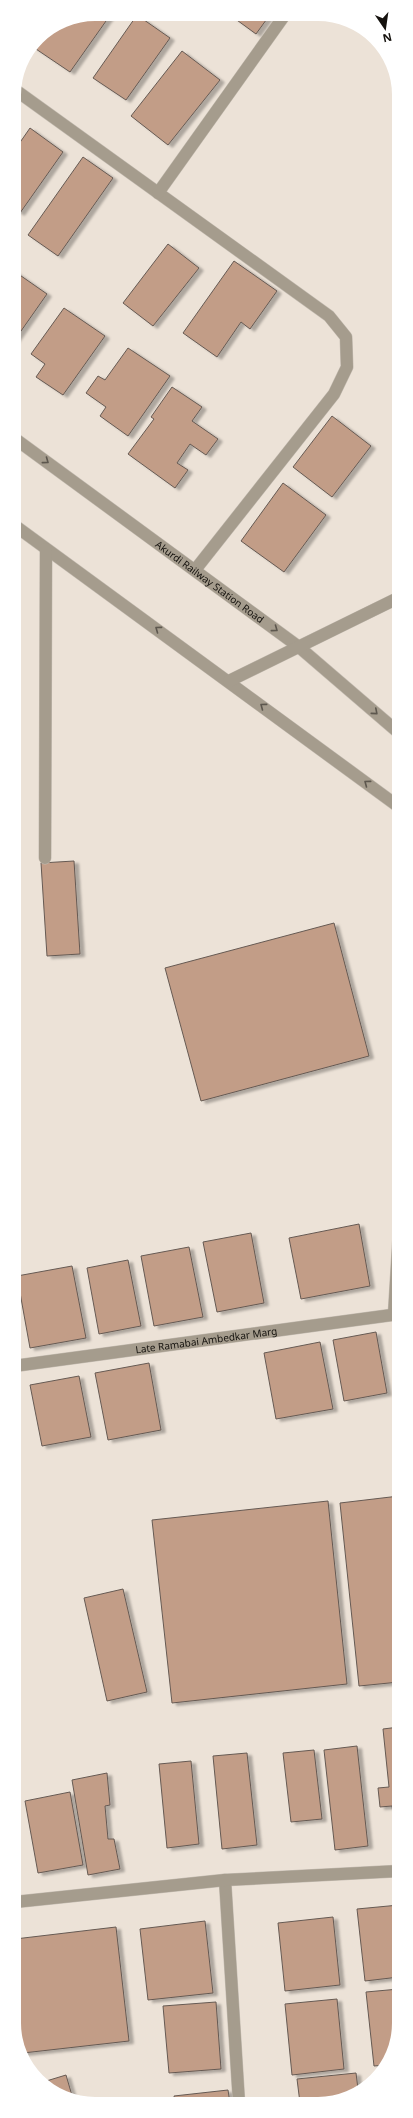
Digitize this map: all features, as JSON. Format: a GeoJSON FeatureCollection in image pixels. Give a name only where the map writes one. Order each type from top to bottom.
{"type":"FeatureCollection","features":[{"type":"Feature","properties":{"kind":"street"},"geometry":{"type":"LineString","coordinates":[[158,193],[280,21]]}},
{"type":"Feature","properties":{"kind":"street"},"geometry":{"type":"LineString","coordinates":[[21,94],[329,316],[346,337],[347,366],[334,394],[195,570]]}},
{"type":"Feature","properties":{"kind":"street","name":"Akurdi Railway Station Road"},"geometry":{"type":"LineString","coordinates":[[21,443],[299,647],[392,728]]}},
{"type":"Feature","properties":{"kind":"street"},"geometry":{"type":"LineString","coordinates":[[21,531],[229,681],[392,803]]}},
{"type":"Feature","properties":{"kind":"street"},"geometry":{"type":"LineString","coordinates":[[44,858],[46,549]]}},
{"type":"Feature","properties":{"kind":"street"},"geometry":{"type":"LineString","coordinates":[[229,681],[392,601]]}},
{"type":"Feature","properties":{"kind":"street","name":"Late Ramabai Ambedkar Marg"},"geometry":{"type":"LineString","coordinates":[[21,1365],[392,1315]]}},
{"type":"Feature","properties":{"kind":"street"},"geometry":{"type":"LineString","coordinates":[[21,1901],[225,1880],[392,1871]]}},
{"type":"Feature","properties":{"kind":"street"},"geometry":{"type":"LineString","coordinates":[[225,1880],[239,2097]]}},
{"type":"Feature","properties":{"kind":"building"},"geometry":{"type":"Polygon","coordinates":[[[106,21],[70,72],[37,50],[39,46],[50,36],[71,25],[81,22],[106,21]]]}},
{"type":"Feature","properties":{"kind":"building"},"geometry":{"type":"Polygon","coordinates":[[[133,21],[146,21],[170,38],[126,100],[93,78],[133,21]]]}},
{"type":"Feature","properties":{"kind":"building"},"geometry":{"type":"Polygon","coordinates":[[[238,21],[265,21],[256,34],[238,21]]]}},
{"type":"Feature","properties":{"kind":"building"},"geometry":{"type":"Polygon","coordinates":[[[182,51],[220,80],[168,145],[131,116],[182,51]]]}},
{"type":"Feature","properties":{"kind":"building"},"geometry":{"type":"Polygon","coordinates":[[[30,128],[63,152],[21,212],[21,141],[30,128]]]}},
{"type":"Feature","properties":{"kind":"building"},"geometry":{"type":"Polygon","coordinates":[[[83,157],[113,178],[58,256],[28,235],[83,157]]]}},
{"type":"Feature","properties":{"kind":"building"},"geometry":{"type":"Polygon","coordinates":[[[168,244],[199,268],[153,326],[123,303],[168,244]]]}},
{"type":"Feature","properties":{"kind":"building"},"geometry":{"type":"Polygon","coordinates":[[[234,261],[277,291],[250,329],[241,322],[217,357],[183,333],[234,261]]]}},
{"type":"Feature","properties":{"kind":"building"},"geometry":{"type":"Polygon","coordinates":[[[21,276],[47,294],[21,331],[21,276]]]}},
{"type":"Feature","properties":{"kind":"building"},"geometry":{"type":"Polygon","coordinates":[[[64,308],[105,336],[63,395],[36,377],[45,364],[31,354],[64,308]]]}},
{"type":"Feature","properties":{"kind":"building"},"geometry":{"type":"Polygon","coordinates":[[[128,348],[170,376],[128,436],[100,416],[106,407],[86,393],[98,376],[105,380],[128,348]]]}},
{"type":"Feature","properties":{"kind":"building"},"geometry":{"type":"Polygon","coordinates":[[[172,387],[202,407],[192,421],[218,439],[206,455],[190,444],[177,463],[188,470],[175,488],[128,454],[154,419],[151,417],[172,387]]]}},
{"type":"Feature","properties":{"kind":"building"},"geometry":{"type":"Polygon","coordinates":[[[332,416],[371,446],[332,497],[293,467],[332,416]]]}},
{"type":"Feature","properties":{"kind":"building"},"geometry":{"type":"Polygon","coordinates":[[[283,483],[326,515],[284,572],[241,541],[283,483]]]}},
{"type":"Feature","properties":{"kind":"building"},"geometry":{"type":"Polygon","coordinates":[[[74,861],[80,954],[47,956],[41,863],[74,861]]]}},
{"type":"Feature","properties":{"kind":"building"},"geometry":{"type":"Polygon","coordinates":[[[334,923],[369,1056],[201,1101],[165,968],[334,923]]]}},
{"type":"Feature","properties":{"kind":"building"},"geometry":{"type":"Polygon","coordinates":[[[359,1224],[370,1286],[301,1299],[289,1238],[359,1224]]]}},
{"type":"Feature","properties":{"kind":"building"},"geometry":{"type":"Polygon","coordinates":[[[251,1233],[264,1303],[217,1312],[203,1242],[251,1233]]]}},
{"type":"Feature","properties":{"kind":"building"},"geometry":{"type":"Polygon","coordinates":[[[189,1247],[203,1317],[154,1326],[141,1256],[189,1247]]]}},
{"type":"Feature","properties":{"kind":"building"},"geometry":{"type":"Polygon","coordinates":[[[128,1260],[141,1326],[99,1334],[87,1268],[128,1260]]]}},
{"type":"Feature","properties":{"kind":"building"},"geometry":{"type":"Polygon","coordinates":[[[72,1266],[86,1338],[30,1348],[21,1298],[21,1275],[72,1266]]]}},
{"type":"Feature","properties":{"kind":"building"},"geometry":{"type":"Polygon","coordinates":[[[376,1332],[387,1393],[344,1401],[333,1340],[376,1332]]]}},
{"type":"Feature","properties":{"kind":"building"},"geometry":{"type":"Polygon","coordinates":[[[320,1342],[333,1409],[276,1419],[264,1353],[320,1342]]]}},
{"type":"Feature","properties":{"kind":"building"},"geometry":{"type":"Polygon","coordinates":[[[149,1363],[161,1430],[108,1440],[95,1373],[149,1363]]]}},
{"type":"Feature","properties":{"kind":"building"},"geometry":{"type":"Polygon","coordinates":[[[79,1376],[91,1437],[42,1446],[30,1385],[79,1376]]]}},
{"type":"Feature","properties":{"kind":"building"},"geometry":{"type":"Polygon","coordinates":[[[392,1497],[392,1683],[359,1686],[340,1503],[392,1497]]]}},
{"type":"Feature","properties":{"kind":"building"},"geometry":{"type":"Polygon","coordinates":[[[328,1501],[347,1684],[172,1703],[152,1520],[328,1501]]]}},
{"type":"Feature","properties":{"kind":"building"},"geometry":{"type":"Polygon","coordinates":[[[123,1589],[147,1692],[107,1701],[84,1598],[123,1589]]]}},
{"type":"Feature","properties":{"kind":"building"},"geometry":{"type":"Polygon","coordinates":[[[392,1728],[392,1806],[380,1807],[378,1788],[389,1787],[383,1729],[392,1728]]]}},
{"type":"Feature","properties":{"kind":"building"},"geometry":{"type":"Polygon","coordinates":[[[357,1746],[368,1846],[335,1850],[324,1750],[357,1746]]]}},
{"type":"Feature","properties":{"kind":"building"},"geometry":{"type":"Polygon","coordinates":[[[314,1750],[322,1819],[291,1822],[283,1753],[314,1750]]]}},
{"type":"Feature","properties":{"kind":"building"},"geometry":{"type":"Polygon","coordinates":[[[247,1753],[257,1845],[222,1849],[213,1756],[247,1753]]]}},
{"type":"Feature","properties":{"kind":"building"},"geometry":{"type":"Polygon","coordinates":[[[191,1761],[199,1844],[167,1848],[159,1764],[191,1761]]]}},
{"type":"Feature","properties":{"kind":"building"},"geometry":{"type":"Polygon","coordinates":[[[107,1773],[110,1805],[105,1806],[108,1839],[114,1839],[120,1869],[88,1875],[72,1780],[107,1773]]]}},
{"type":"Feature","properties":{"kind":"building"},"geometry":{"type":"Polygon","coordinates":[[[70,1792],[83,1865],[38,1873],[25,1801],[70,1792]]]}},
{"type":"Feature","properties":{"kind":"building"},"geometry":{"type":"Polygon","coordinates":[[[392,1906],[392,1978],[365,1981],[357,1909],[392,1906]]]}},
{"type":"Feature","properties":{"kind":"building"},"geometry":{"type":"Polygon","coordinates":[[[333,1917],[340,1985],[285,1991],[278,1923],[333,1917]]]}},
{"type":"Feature","properties":{"kind":"building"},"geometry":{"type":"Polygon","coordinates":[[[205,1921],[213,1993],[148,2000],[140,1929],[205,1921]]]}},
{"type":"Feature","properties":{"kind":"building"},"geometry":{"type":"Polygon","coordinates":[[[116,1927],[129,2041],[27,2052],[25,2047],[21,2023],[21,1938],[116,1927]]]}},
{"type":"Feature","properties":{"kind":"building"},"geometry":{"type":"Polygon","coordinates":[[[392,1990],[391,2037],[384,2056],[378,2066],[374,2066],[366,1992],[392,1990]]]}},
{"type":"Feature","properties":{"kind":"building"},"geometry":{"type":"Polygon","coordinates":[[[337,1999],[344,2069],[292,2075],[285,2004],[337,1999]]]}},
{"type":"Feature","properties":{"kind":"building"},"geometry":{"type":"Polygon","coordinates":[[[216,2002],[221,2069],[169,2073],[163,2006],[216,2002]]]}},
{"type":"Feature","properties":{"kind":"building"},"geometry":{"type":"Polygon","coordinates":[[[356,2073],[357,2085],[342,2093],[318,2097],[299,2097],[297,2079],[356,2073]]]}},
{"type":"Feature","properties":{"kind":"building"},"geometry":{"type":"Polygon","coordinates":[[[66,2075],[71,2093],[62,2089],[48,2080],[66,2075]]]}},
{"type":"Feature","properties":{"kind":"building"},"geometry":{"type":"Polygon","coordinates":[[[228,2090],[229,2097],[174,2097],[228,2090]]]}}]}
